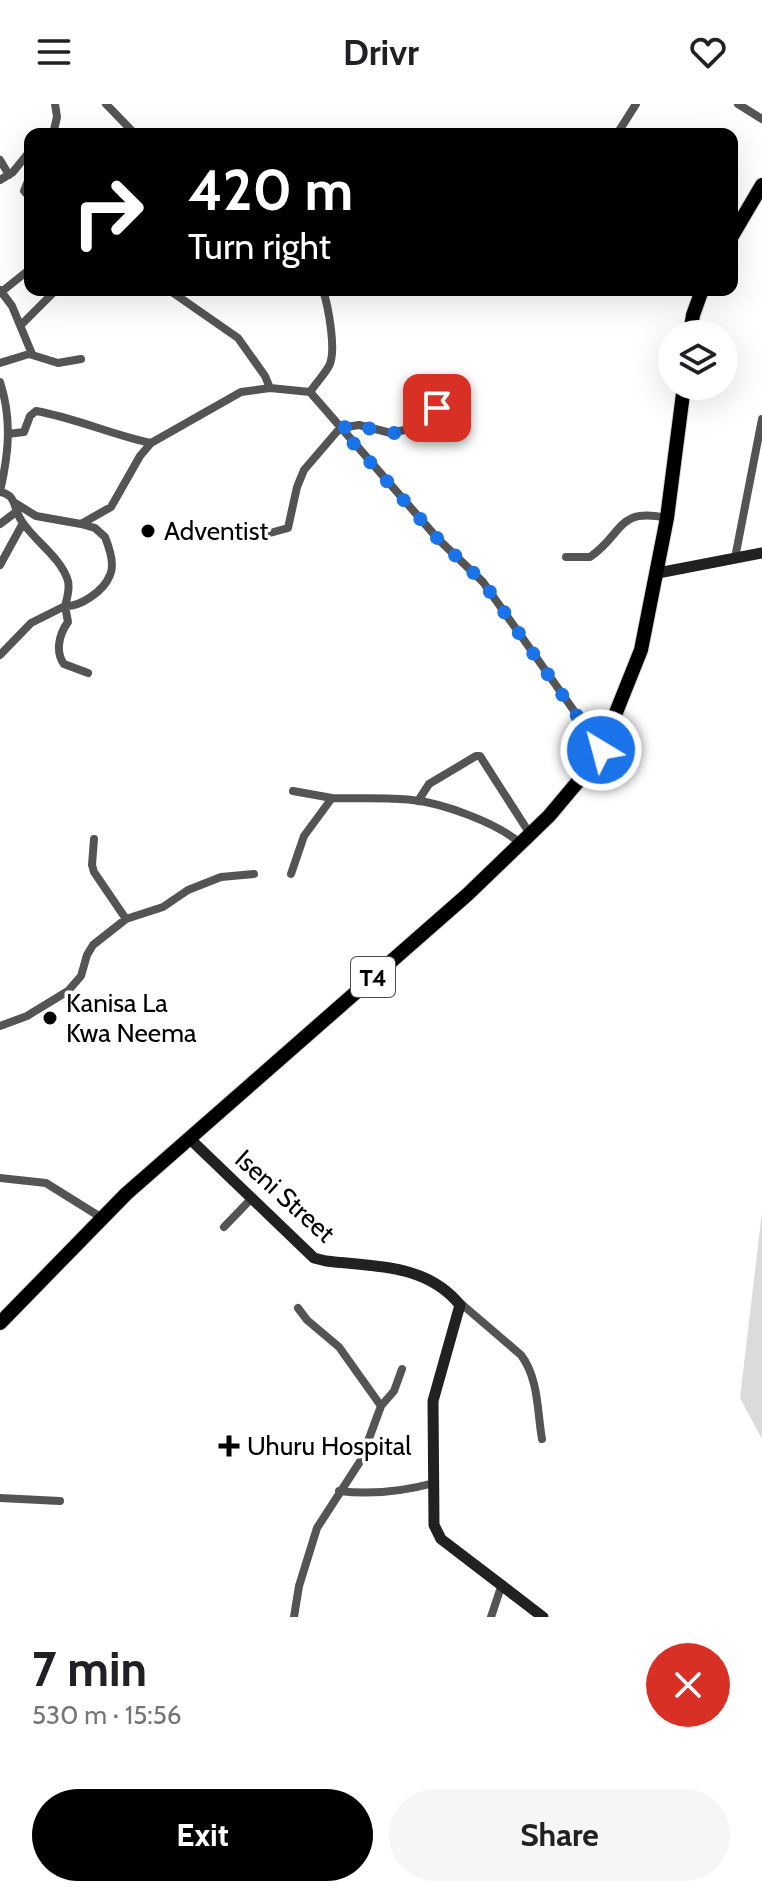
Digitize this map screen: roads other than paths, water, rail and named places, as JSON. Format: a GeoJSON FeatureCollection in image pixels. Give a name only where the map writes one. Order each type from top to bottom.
{"type":"FeatureCollection","features":[{"type":"Feature","properties":{"kind":"highway"},"geometry":{"type":"LineString","coordinates":[[738,226],[762,185]]}},
{"type":"Feature","properties":{"kind":"highway"},"geometry":{"type":"LineString","coordinates":[[692,320],[700,296]]}},
{"type":"Feature","properties":{"kind":"highway","name":"T4"},"geometry":{"type":"LineString","coordinates":[[0,1323],[102,1218],[189,1138],[468,894],[558,805],[601,750],[641,650],[658,573],[682,400]]}},
{"type":"Feature","properties":{"kind":"street"},"geometry":{"type":"LineString","coordinates":[[54,128],[55,104]]}},
{"type":"Feature","properties":{"kind":"street"},"geometry":{"type":"LineString","coordinates":[[106,104],[129,128]]}},
{"type":"Feature","properties":{"kind":"street"},"geometry":{"type":"LineString","coordinates":[[621,128],[636,104]]}},
{"type":"Feature","properties":{"kind":"street"},"geometry":{"type":"LineString","coordinates":[[738,104],[762,119]]}},
{"type":"Feature","properties":{"kind":"street"},"geometry":{"type":"LineString","coordinates":[[4,177],[24,157]]}},
{"type":"Feature","properties":{"kind":"street"},"geometry":{"type":"LineString","coordinates":[[0,160],[4,177]]}},
{"type":"Feature","properties":{"kind":"street"},"geometry":{"type":"LineString","coordinates":[[24,274],[1,292],[21,325],[32,354]]}},
{"type":"Feature","properties":{"kind":"street"},"geometry":{"type":"LineString","coordinates":[[21,325],[50,296]]}},
{"type":"Feature","properties":{"kind":"street"},"geometry":{"type":"LineString","coordinates":[[178,296],[238,338],[270,388]]}},
{"type":"Feature","properties":{"kind":"street"},"geometry":{"type":"LineString","coordinates":[[310,392],[329,366],[331,358],[329,314],[324,296]]}},
{"type":"Feature","properties":{"kind":"street"},"geometry":{"type":"LineString","coordinates":[[0,363],[32,354],[58,363],[81,359]]}},
{"type":"Feature","properties":{"kind":"street"},"geometry":{"type":"LineString","coordinates":[[0,382],[9,421],[6,466],[0,491],[9,494],[23,523],[67,578],[69,589],[65,606],[68,622],[60,635],[61,662],[88,673]]}},
{"type":"Feature","properties":{"kind":"street"},"geometry":{"type":"LineString","coordinates":[[259,536],[288,528],[304,470],[340,428],[359,425],[391,433],[409,429],[462,386]]}},
{"type":"Feature","properties":{"kind":"street"},"geometry":{"type":"LineString","coordinates":[[81,524],[111,507],[140,456],[151,443],[241,392],[270,388],[310,392],[438,539],[483,582],[601,750]]}},
{"type":"Feature","properties":{"kind":"street"},"geometry":{"type":"LineString","coordinates":[[8,434],[24,432],[30,416],[36,411],[59,415],[119,437],[151,443]]}},
{"type":"Feature","properties":{"kind":"street"},"geometry":{"type":"LineString","coordinates":[[735,558],[762,419]]}},
{"type":"Feature","properties":{"kind":"street"},"geometry":{"type":"LineString","coordinates":[[0,655],[31,623],[65,606],[85,602],[111,572],[105,537],[95,528],[36,516],[16,507]]}},
{"type":"Feature","properties":{"kind":"street"},"geometry":{"type":"LineString","coordinates":[[0,524],[16,507]]}},
{"type":"Feature","properties":{"kind":"street"},"geometry":{"type":"LineString","coordinates":[[566,557],[590,557],[629,518],[651,514],[667,518]]}},
{"type":"Feature","properties":{"kind":"street"},"geometry":{"type":"LineString","coordinates":[[0,565],[23,523]]}},
{"type":"Feature","properties":{"kind":"street"},"geometry":{"type":"LineString","coordinates":[[658,573],[757,554],[762,564]]}},
{"type":"Feature","properties":{"kind":"street"},"geometry":{"type":"LineString","coordinates":[[418,801],[429,784],[480,756],[525,839]]}},
{"type":"Feature","properties":{"kind":"street"},"geometry":{"type":"LineString","coordinates":[[293,791],[332,798],[418,801],[477,818],[512,836],[525,839]]}},
{"type":"Feature","properties":{"kind":"street"},"geometry":{"type":"LineString","coordinates":[[291,874],[304,836],[332,798]]}},
{"type":"Feature","properties":{"kind":"street"},"geometry":{"type":"LineString","coordinates":[[94,839],[94,872],[126,919]]}},
{"type":"Feature","properties":{"kind":"street"},"geometry":{"type":"LineString","coordinates":[[0,1026],[27,1016],[68,991],[81,976],[93,945],[126,919],[163,907],[188,890],[221,877],[254,874]]}},
{"type":"Feature","properties":{"kind":"street","name":"Iseni Street"},"geometry":{"type":"LineString","coordinates":[[189,1138],[314,1258],[408,1270],[438,1285],[457,1301]]}},
{"type":"Feature","properties":{"kind":"street"},"geometry":{"type":"LineString","coordinates":[[0,1178],[46,1183],[102,1218]]}},
{"type":"Feature","properties":{"kind":"street"},"geometry":{"type":"LineString","coordinates":[[224,1227],[251,1199]]}},
{"type":"Feature","properties":{"kind":"street"},"geometry":{"type":"LineString","coordinates":[[457,1301],[521,1355],[529,1366],[535,1380],[542,1439]]}},
{"type":"Feature","properties":{"kind":"street"},"geometry":{"type":"LineString","coordinates":[[457,1301],[460,1305],[433,1401],[434,1525],[441,1539],[543,1617]]}},
{"type":"Feature","properties":{"kind":"street"},"geometry":{"type":"LineString","coordinates":[[298,1308],[307,1320],[339,1347],[381,1406]]}},
{"type":"Feature","properties":{"kind":"street"},"geometry":{"type":"LineString","coordinates":[[294,1617],[299,1586],[317,1528],[361,1460],[381,1406],[394,1391],[402,1369]]}},
{"type":"Feature","properties":{"kind":"street"},"geometry":{"type":"LineString","coordinates":[[339,1491],[368,1495],[434,1483]]}},
{"type":"Feature","properties":{"kind":"street"},"geometry":{"type":"LineString","coordinates":[[0,1498],[60,1501]]}},
{"type":"Feature","properties":{"kind":"street"},"geometry":{"type":"LineString","coordinates":[[491,1617],[502,1584]]}},
{"type":"Feature","properties":{"kind":"place","name":"Adventist"},"geometry":{"type":"Point","coordinates":[148,531]}},
{"type":"Feature","properties":{"kind":"place","name":"Kanisa La Kwa Neema"},"geometry":{"type":"Point","coordinates":[50,1018]}},
{"type":"Feature","properties":{"kind":"place","name":"Uhuru Hospital"},"geometry":{"type":"Point","coordinates":[229,1446]}}]}
